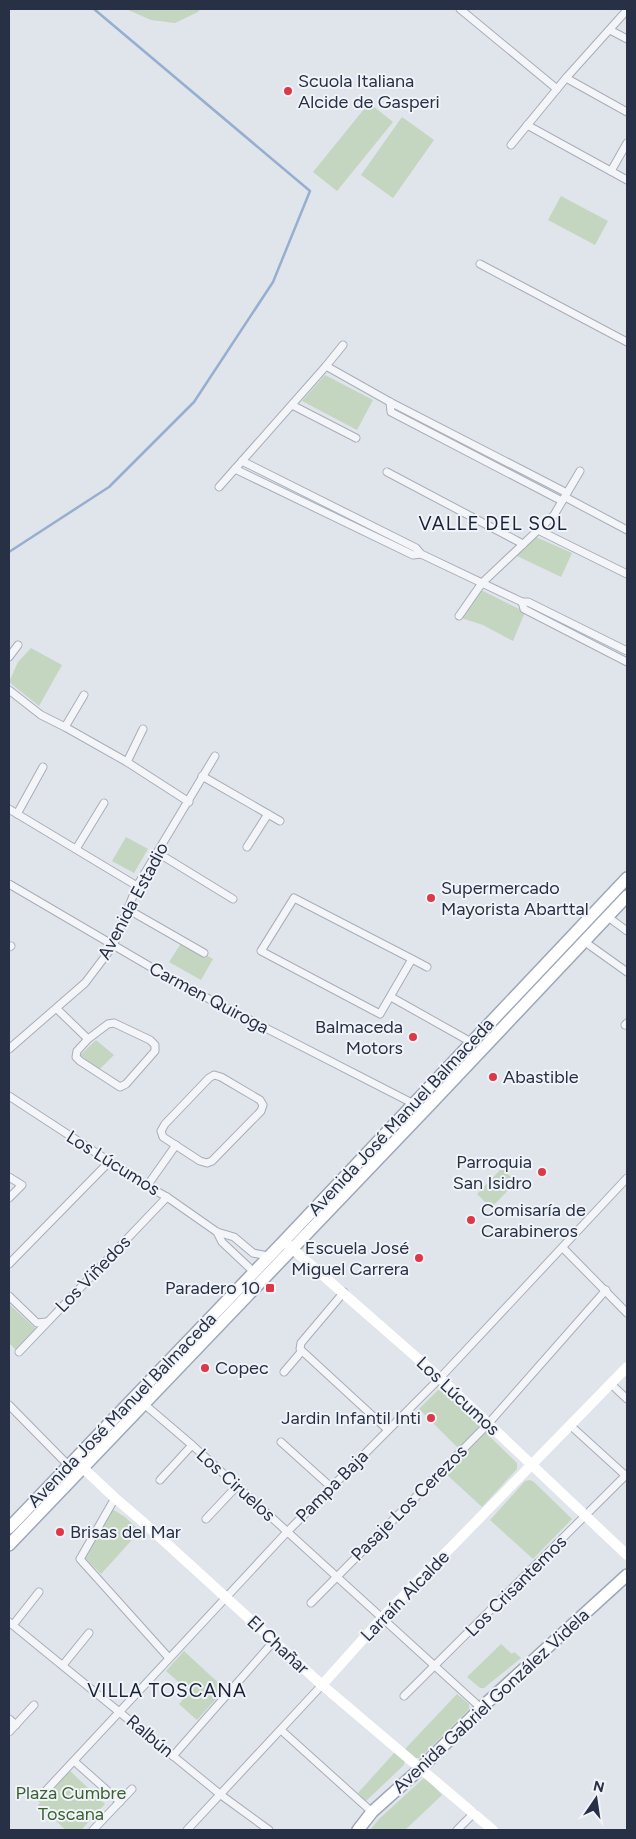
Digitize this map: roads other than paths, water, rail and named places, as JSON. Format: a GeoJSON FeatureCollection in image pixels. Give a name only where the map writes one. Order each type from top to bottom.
{"type":"FeatureCollection","features":[{"type":"Feature","properties":{"kind":"main road","name":"Avenida José Manuel Balmaceda"},"geometry":{"type":"LineString","coordinates":[[9,1545],[263,1281],[288,1245],[414,1104],[627,878]]}},
{"type":"Feature","properties":{"kind":"main road","name":"Avenida José Manuel Balmaceda"},"geometry":{"type":"LineString","coordinates":[[9,1528],[253,1271],[268,1256],[288,1245],[586,942],[627,896]]}},
{"type":"Feature","properties":{"kind":"main road","name":"Avenida Gabriel González Videla"},"geometry":{"type":"LineString","coordinates":[[358,1830],[372,1812],[481,1708],[627,1574]]}},
{"type":"Feature","properties":{"kind":"street"},"geometry":{"type":"LineString","coordinates":[[460,9],[557,89]]}},
{"type":"Feature","properties":{"kind":"street"},"geometry":{"type":"LineString","coordinates":[[510,145],[566,78],[627,10]]}},
{"type":"Feature","properties":{"kind":"street"},"geometry":{"type":"LineString","coordinates":[[610,30],[627,39]]}},
{"type":"Feature","properties":{"kind":"street"},"geometry":{"type":"LineString","coordinates":[[566,78],[627,112]]}},
{"type":"Feature","properties":{"kind":"street"},"geometry":{"type":"LineString","coordinates":[[527,125],[627,180]]}},
{"type":"Feature","properties":{"kind":"street"},"geometry":{"type":"LineString","coordinates":[[611,171],[627,143]]}},
{"type":"Feature","properties":{"kind":"street"},"geometry":{"type":"LineString","coordinates":[[480,264],[627,342]]}},
{"type":"Feature","properties":{"kind":"street"},"geometry":{"type":"LineString","coordinates":[[219,487],[343,345]]}},
{"type":"Feature","properties":{"kind":"street"},"geometry":{"type":"LineString","coordinates":[[326,366],[627,530]]}},
{"type":"Feature","properties":{"kind":"street"},"geometry":{"type":"LineString","coordinates":[[390,402],[391,412],[470,453],[565,497]]}},
{"type":"Feature","properties":{"kind":"street"},"geometry":{"type":"LineString","coordinates":[[292,405],[356,438]]}},
{"type":"Feature","properties":{"kind":"street"},"geometry":{"type":"LineString","coordinates":[[470,453],[474,445]]}},
{"type":"Feature","properties":{"kind":"street"},"geometry":{"type":"LineString","coordinates":[[242,462],[416,548],[421,554],[522,602],[528,602],[627,651]]}},
{"type":"Feature","properties":{"kind":"street"},"geometry":{"type":"LineString","coordinates":[[235,469],[413,556],[421,554]]}},
{"type":"Feature","properties":{"kind":"street"},"geometry":{"type":"LineString","coordinates":[[459,616],[482,583],[554,515],[580,471]]}},
{"type":"Feature","properties":{"kind":"street"},"geometry":{"type":"LineString","coordinates":[[387,472],[523,544]]}},
{"type":"Feature","properties":{"kind":"street"},"geometry":{"type":"LineString","coordinates":[[298,499],[302,492]]}},
{"type":"Feature","properties":{"kind":"street"},"geometry":{"type":"LineString","coordinates":[[357,528],[361,521]]}},
{"type":"Feature","properties":{"kind":"street"},"geometry":{"type":"LineString","coordinates":[[538,530],[627,574]]}},
{"type":"Feature","properties":{"kind":"street"},"geometry":{"type":"LineString","coordinates":[[522,602],[524,609],[627,662]]}},
{"type":"Feature","properties":{"kind":"street"},"geometry":{"type":"LineString","coordinates":[[580,638],[584,630]]}},
{"type":"Feature","properties":{"kind":"street"},"geometry":{"type":"LineString","coordinates":[[9,657],[18,645]]}},
{"type":"Feature","properties":{"kind":"street"},"geometry":{"type":"LineString","coordinates":[[9,690],[36,712],[127,762],[189,802]]}},
{"type":"Feature","properties":{"kind":"street"},"geometry":{"type":"LineString","coordinates":[[65,727],[84,695]]}},
{"type":"Feature","properties":{"kind":"street"},"geometry":{"type":"LineString","coordinates":[[127,762],[143,729]]}},
{"type":"Feature","properties":{"kind":"street","name":"Avenida Estadio"},"geometry":{"type":"LineString","coordinates":[[9,1049],[85,983],[113,946],[137,886],[215,756]]}},
{"type":"Feature","properties":{"kind":"street"},"geometry":{"type":"LineString","coordinates":[[17,814],[43,768]]}},
{"type":"Feature","properties":{"kind":"street"},"geometry":{"type":"LineString","coordinates":[[202,776],[280,821]]}},
{"type":"Feature","properties":{"kind":"street"},"geometry":{"type":"LineString","coordinates":[[76,849],[104,803]]}},
{"type":"Feature","properties":{"kind":"street"},"geometry":{"type":"LineString","coordinates":[[9,809],[137,886]]}},
{"type":"Feature","properties":{"kind":"street"},"geometry":{"type":"LineString","coordinates":[[247,847],[268,814]]}},
{"type":"Feature","properties":{"kind":"street"},"geometry":{"type":"LineString","coordinates":[[158,853],[233,899]]}},
{"type":"Feature","properties":{"kind":"street","name":"Carmen Quiroga"},"geometry":{"type":"LineString","coordinates":[[9,884],[178,983],[414,1104]]}},
{"type":"Feature","properties":{"kind":"street"},"geometry":{"type":"LineString","coordinates":[[412,959],[380,1014],[261,951],[294,898],[412,959],[427,967]]}},
{"type":"Feature","properties":{"kind":"street"},"geometry":{"type":"LineString","coordinates":[[129,910],[204,953]]}},
{"type":"Feature","properties":{"kind":"street"},"geometry":{"type":"LineString","coordinates":[[608,918],[627,931]]}},
{"type":"Feature","properties":{"kind":"street"},"geometry":{"type":"LineString","coordinates":[[586,942],[627,972]]}},
{"type":"Feature","properties":{"kind":"street"},"geometry":{"type":"LineString","coordinates":[[391,998],[471,1042]]}},
{"type":"Feature","properties":{"kind":"street"},"geometry":{"type":"LineString","coordinates":[[57,1009],[88,1039]]}},
{"type":"Feature","properties":{"kind":"street"},"geometry":{"type":"LineString","coordinates":[[114,1022],[150,1040],[155,1045],[155,1051],[126,1084],[120,1087],[76,1057],[77,1051],[88,1039],[108,1024],[114,1022]]}},
{"type":"Feature","properties":{"kind":"street"},"geometry":{"type":"LineString","coordinates":[[214,1075],[221,1076],[260,1100],[263,1104],[261,1111],[212,1161],[207,1163],[200,1161],[176,1145],[163,1137],[161,1131],[165,1124],[214,1075]]}},
{"type":"Feature","properties":{"kind":"street","name":"Los Lúcumos"},"geometry":{"type":"LineString","coordinates":[[9,1096],[147,1186],[167,1197],[217,1232],[234,1237],[253,1253],[268,1256]]}},
{"type":"Feature","properties":{"kind":"street"},"geometry":{"type":"LineString","coordinates":[[147,1186],[176,1145]]}},
{"type":"Feature","properties":{"kind":"street"},"geometry":{"type":"LineString","coordinates":[[9,1264],[110,1161]]}},
{"type":"Feature","properties":{"kind":"street"},"geometry":{"type":"LineString","coordinates":[[9,1176],[22,1185],[9,1198]]}},
{"type":"Feature","properties":{"kind":"street","name":"Pampa Baja"},"geometry":{"type":"LineString","coordinates":[[40,1797],[287,1532],[440,1378],[627,1178]]}},
{"type":"Feature","properties":{"kind":"street","name":"Los Viñedos"},"geometry":{"type":"LineString","coordinates":[[19,1352],[167,1197]]}},
{"type":"Feature","properties":{"kind":"street","name":"Los Lúcumos"},"geometry":{"type":"LineString","coordinates":[[217,1232],[222,1242],[263,1281]]}},
{"type":"Feature","properties":{"kind":"street","name":"Los Lúcumos"},"geometry":{"type":"LineString","coordinates":[[288,1245],[344,1292],[440,1378],[627,1555]]}},
{"type":"Feature","properties":{"kind":"street"},"geometry":{"type":"LineString","coordinates":[[563,1248],[627,1313]]}},
{"type":"Feature","properties":{"kind":"street","name":"Pasaje Los Cerezos"},"geometry":{"type":"LineString","coordinates":[[311,1603],[488,1424],[606,1290]]}},
{"type":"Feature","properties":{"kind":"street"},"geometry":{"type":"LineString","coordinates":[[344,1292],[299,1346],[301,1352],[388,1430]]}},
{"type":"Feature","properties":{"kind":"street"},"geometry":{"type":"LineString","coordinates":[[9,1296],[38,1323],[47,1322]]}},
{"type":"Feature","properties":{"kind":"street"},"geometry":{"type":"LineString","coordinates":[[284,1372],[301,1352]]}},
{"type":"Feature","properties":{"kind":"street","name":"Larraín Alcalde"},"geometry":{"type":"LineString","coordinates":[[187,1830],[382,1618],[571,1426],[627,1366]]}},
{"type":"Feature","properties":{"kind":"street"},"geometry":{"type":"LineString","coordinates":[[611,1384],[627,1399]]}},
{"type":"Feature","properties":{"kind":"street","name":"Los Ciruelos"},"geometry":{"type":"LineString","coordinates":[[144,1404],[192,1445],[481,1708]]}},
{"type":"Feature","properties":{"kind":"street"},"geometry":{"type":"LineString","coordinates":[[9,1405],[69,1466]]}},
{"type":"Feature","properties":{"kind":"street"},"geometry":{"type":"LineString","coordinates":[[571,1426],[626,1475]]}},
{"type":"Feature","properties":{"kind":"street"},"geometry":{"type":"LineString","coordinates":[[280,1442],[331,1487]]}},
{"type":"Feature","properties":{"kind":"street"},"geometry":{"type":"LineString","coordinates":[[160,1480],[192,1445]]}},
{"type":"Feature","properties":{"kind":"street"},"geometry":{"type":"LineString","coordinates":[[82,1467],[81,1459],[85,1448]]}},
{"type":"Feature","properties":{"kind":"street","name":"El Chañar"},"geometry":{"type":"LineString","coordinates":[[82,1467],[322,1685],[493,1830]]}},
{"type":"Feature","properties":{"kind":"street","name":"Los Crisantemos"},"geometry":{"type":"LineString","coordinates":[[404,1696],[586,1517],[626,1475]]}},
{"type":"Feature","properties":{"kind":"street"},"geometry":{"type":"LineString","coordinates":[[206,1520],[237,1486]]}},
{"type":"Feature","properties":{"kind":"street"},"geometry":{"type":"LineString","coordinates":[[115,1498],[80,1559],[169,1658]]}},
{"type":"Feature","properties":{"kind":"street"},"geometry":{"type":"LineString","coordinates":[[11,1623],[39,1592]]}},
{"type":"Feature","properties":{"kind":"street","name":"Ralbún"},"geometry":{"type":"LineString","coordinates":[[11,1623],[173,1756],[269,1830]]}},
{"type":"Feature","properties":{"kind":"street"},"geometry":{"type":"LineString","coordinates":[[63,1665],[89,1634]]}},
{"type":"Feature","properties":{"kind":"street"},"geometry":{"type":"LineString","coordinates":[[173,1756],[274,1641]]}},
{"type":"Feature","properties":{"kind":"street"},"geometry":{"type":"LineString","coordinates":[[9,1732],[34,1705]]}},
{"type":"Feature","properties":{"kind":"street"},"geometry":{"type":"LineString","coordinates":[[9,1719],[16,1725]]}},
{"type":"Feature","properties":{"kind":"street"},"geometry":{"type":"LineString","coordinates":[[281,1730],[372,1812]]}},
{"type":"Feature","properties":{"kind":"street"},"geometry":{"type":"LineString","coordinates":[[74,1761],[120,1802]]}},
{"type":"Feature","properties":{"kind":"street"},"geometry":{"type":"LineString","coordinates":[[94,1830],[132,1790]]}},
{"type":"Feature","properties":{"kind":"street"},"geometry":{"type":"LineString","coordinates":[[457,1830],[474,1813]]}},
{"type":"Feature","properties":{"kind":"waterway"},"geometry":{"type":"LineString","coordinates":[[9,552],[109,487],[194,402],[273,282],[310,191],[94,9]]}},
{"type":"Feature","properties":{"kind":"place","name":"Scuola Italiana Alcide de Gasperi"},"geometry":{"type":"Point","coordinates":[288,91]}},
{"type":"Feature","properties":{"kind":"place","name":"Supermercado Mayorista Abarttal"},"geometry":{"type":"Point","coordinates":[431,898]}},
{"type":"Feature","properties":{"kind":"place","name":"Balmaceda Motors"},"geometry":{"type":"Point","coordinates":[413,1037]}},
{"type":"Feature","properties":{"kind":"place","name":"Abastible"},"geometry":{"type":"Point","coordinates":[493,1077]}},
{"type":"Feature","properties":{"kind":"place","name":"Parroquia San Isidro"},"geometry":{"type":"Point","coordinates":[542,1172]}},
{"type":"Feature","properties":{"kind":"place","name":"Comisaría de Carabineros"},"geometry":{"type":"Point","coordinates":[471,1220]}},
{"type":"Feature","properties":{"kind":"place","name":"Escuela José Miguel Carrera"},"geometry":{"type":"Point","coordinates":[419,1258]}},
{"type":"Feature","properties":{"kind":"place","name":"Paradero 10"},"geometry":{"type":"Point","coordinates":[270,1288]}},
{"type":"Feature","properties":{"kind":"place","name":"Copec"},"geometry":{"type":"Point","coordinates":[205,1368]}},
{"type":"Feature","properties":{"kind":"place","name":"Jardin Infantil Inti"},"geometry":{"type":"Point","coordinates":[431,1418]}},
{"type":"Feature","properties":{"kind":"place","name":"Brisas del Mar"},"geometry":{"type":"Point","coordinates":[60,1532]}},
{"type":"Feature","properties":{"kind":"district","name":"VALLE DEL SOL"},"geometry":{"type":"Point","coordinates":[493,523]}},
{"type":"Feature","properties":{"kind":"district","name":"VILLA TOSCANA"},"geometry":{"type":"Point","coordinates":[167,1690]}},
{"type":"Feature","properties":{"kind":"park label","name":"Plaza Cumbre Toscana"},"geometry":{"type":"Point","coordinates":[71,1804]}}]}
